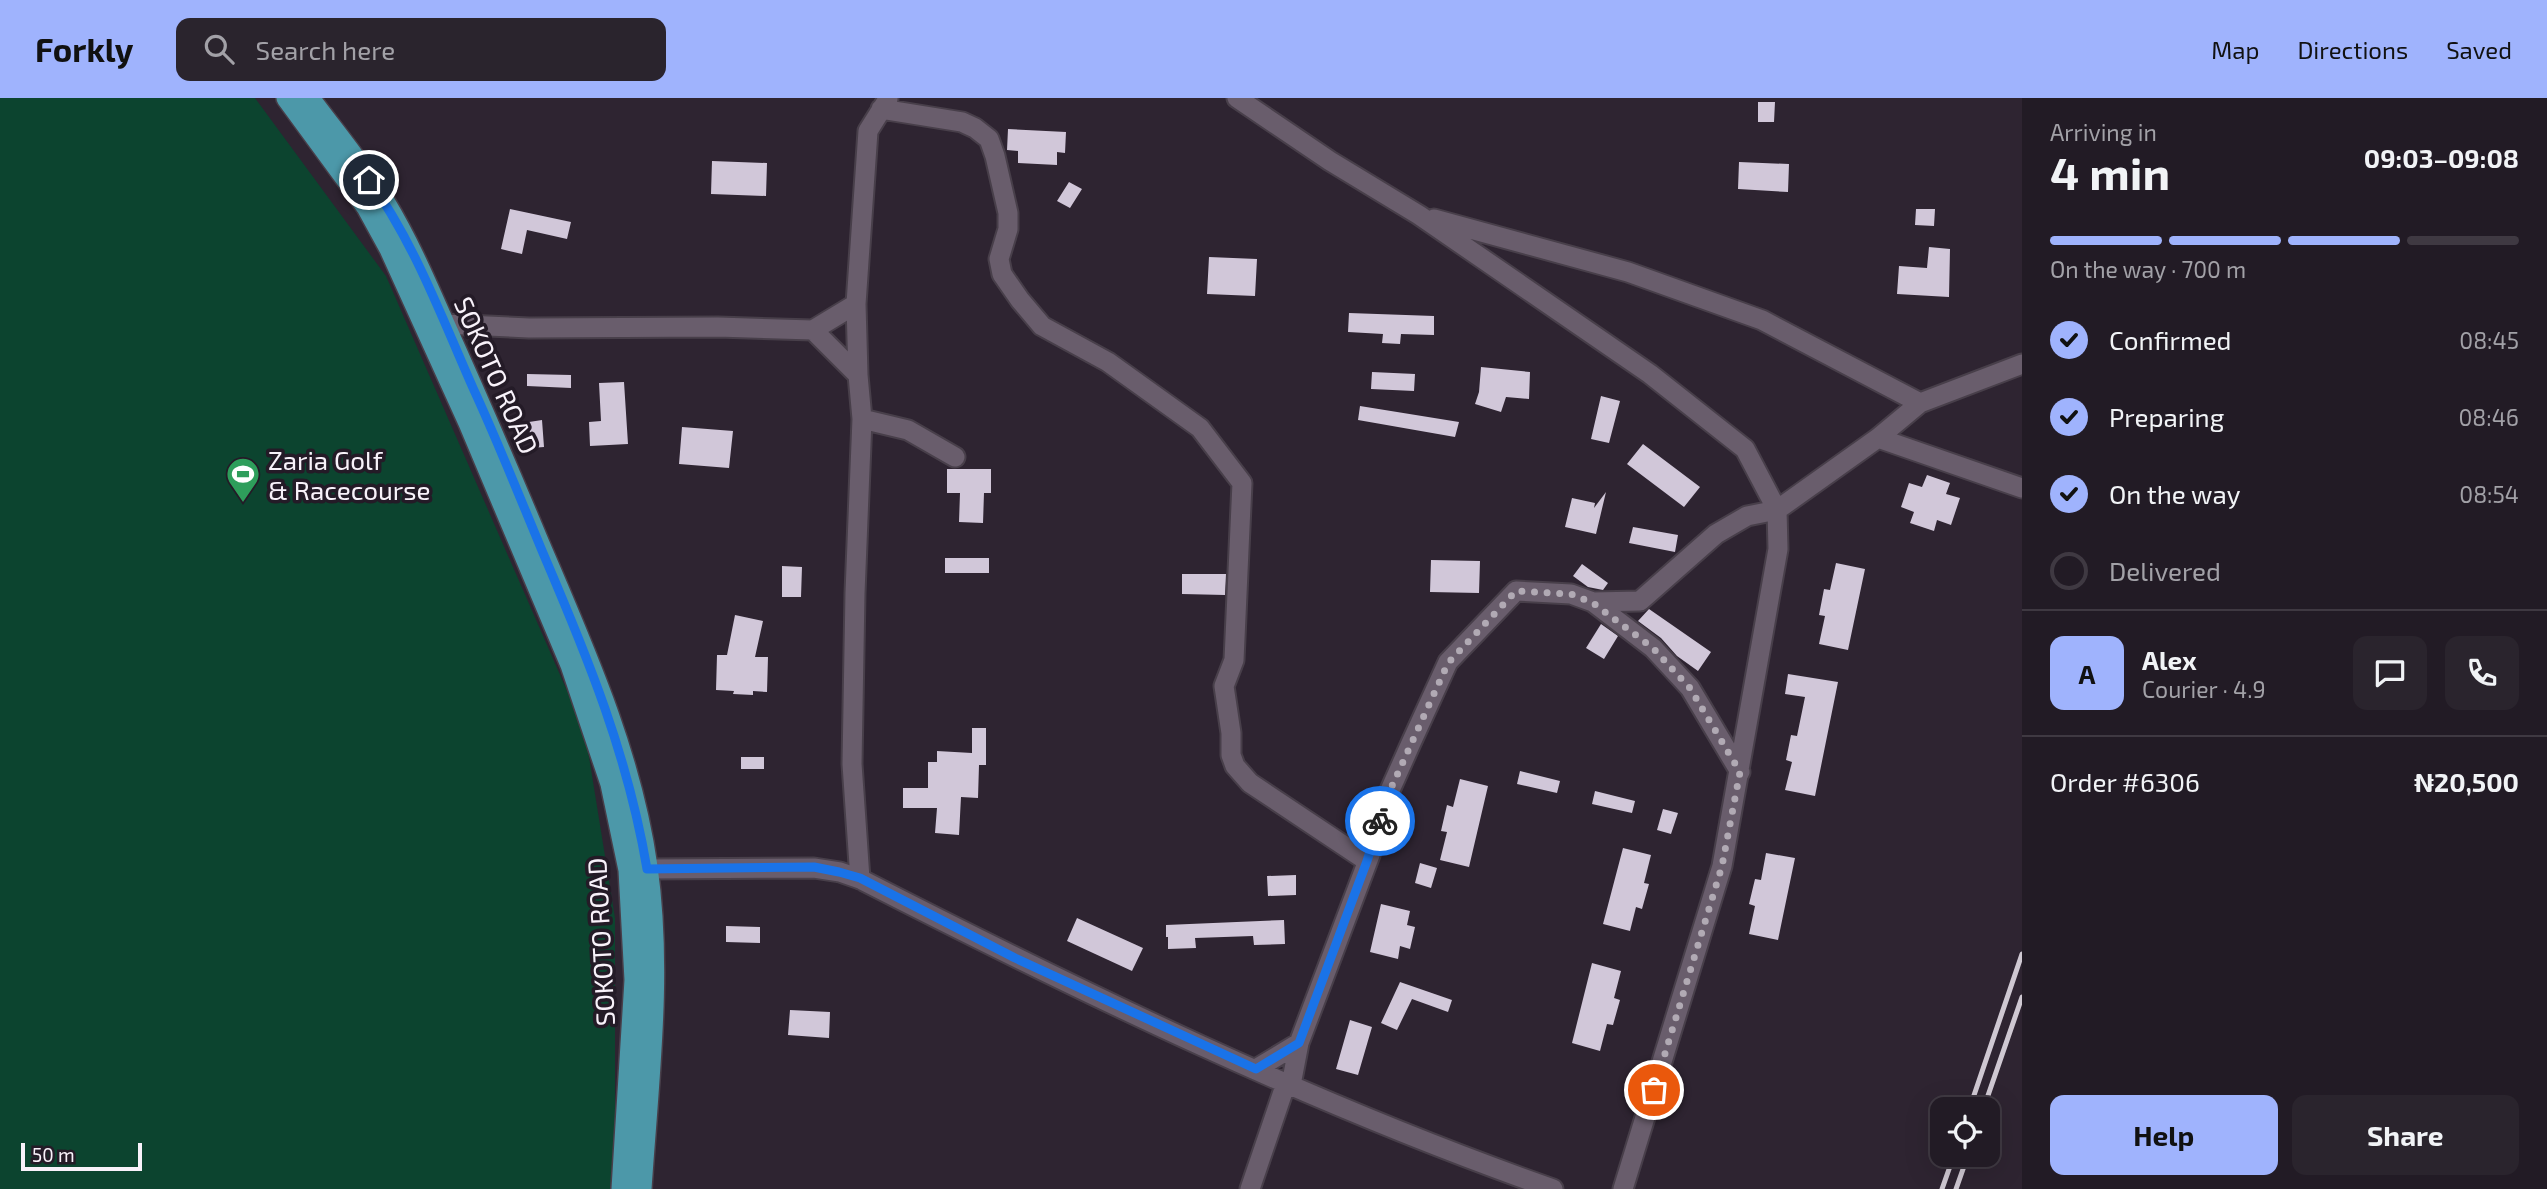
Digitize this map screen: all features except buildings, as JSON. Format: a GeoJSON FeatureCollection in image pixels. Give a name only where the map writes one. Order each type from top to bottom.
{"type":"FeatureCollection","features":[{"type":"Feature","properties":{"kind":"main road","name":"SOKOTO ROAD"},"geometry":{"type":"LineString","coordinates":[[287,98],[367,207],[390,249],[469,423],[571,665],[611,784],[629,870],[635,980],[622,1189]]}},
{"type":"Feature","properties":{"kind":"main road","name":"SOKOTO ROAD"},"geometry":{"type":"LineString","coordinates":[[309,98],[384,201],[408,244],[487,419],[589,661],[629,781],[647,869],[654,980],[640,1189]]}},
{"type":"Feature","properties":{"kind":"street"},"geometry":{"type":"LineString","coordinates":[[1237,98],[1330,161],[1419,215],[1650,374],[1745,449],[1777,510],[1778,549],[1722,866],[1623,1189]]}},
{"type":"Feature","properties":{"kind":"street"},"geometry":{"type":"LineString","coordinates":[[860,878],[852,764],[862,419],[856,304],[868,131],[885,103],[962,122],[989,139],[1008,213],[1008,229],[999,259],[1002,274],[1020,300],[1042,326],[1108,362],[1200,428],[1242,483],[1234,660],[1224,686],[1231,733],[1231,755],[1235,766],[1250,783],[1367,861]]}},
{"type":"Feature","properties":{"kind":"street"},"geometry":{"type":"LineString","coordinates":[[1419,215],[1628,272],[1762,320],[1920,403]]}},
{"type":"Feature","properties":{"kind":"street"},"geometry":{"type":"LineString","coordinates":[[444,324],[529,328],[718,327],[813,330],[856,304]]}},
{"type":"Feature","properties":{"kind":"street"},"geometry":{"type":"LineString","coordinates":[[813,330],[858,375]]}},
{"type":"Feature","properties":{"kind":"street"},"geometry":{"type":"LineString","coordinates":[[1593,603],[1640,601],[1716,534],[1746,516],[1777,510],[1878,438],[1920,403],[2022,364]]}},
{"type":"Feature","properties":{"kind":"street"},"geometry":{"type":"LineString","coordinates":[[862,419],[908,430],[955,457]]}},
{"type":"Feature","properties":{"kind":"street"},"geometry":{"type":"LineString","coordinates":[[1878,438],[2022,488]]}},
{"type":"Feature","properties":{"kind":"street"},"geometry":{"type":"LineString","coordinates":[[1250,1189],[1288,1084],[1299,1043],[1367,861],[1387,797],[1448,663],[1516,591],[1571,594],[1593,603],[1653,648],[1690,688],[1740,772]]}},
{"type":"Feature","properties":{"kind":"street"},"geometry":{"type":"LineString","coordinates":[[647,869],[814,867],[860,878],[1015,958],[1288,1084],[1450,1153],[1553,1189]]}},
{"type":"Feature","properties":{"kind":"street"},"geometry":{"type":"LineString","coordinates":[[1256,1069],[1299,1043]]}},
{"type":"Feature","properties":{"kind":"green space","name":"Zaria Golf & Racecourse"},"geometry":{"type":"Polygon","coordinates":[[[0,98],[255,98],[386,276],[585,732],[615,918],[615,1144],[610,1189],[0,1189],[0,98]]]}},
{"type":"Feature","properties":{"kind":"railway"},"geometry":{"type":"LineString","coordinates":[[1973,1097],[2022,954]]}},
{"type":"Feature","properties":{"kind":"railway"},"geometry":{"type":"LineString","coordinates":[[1987,1097],[2022,997]]}},
{"type":"Feature","properties":{"kind":"railway"},"geometry":{"type":"LineString","coordinates":[[1942,1189],[1950,1167]]}},
{"type":"Feature","properties":{"kind":"railway"},"geometry":{"type":"LineString","coordinates":[[1956,1189],[1964,1167]]}},
{"type":"Feature","properties":{"kind":"way so far"},"geometry":{"type":"LineString","coordinates":[[1380,821],[1410,743],[1448,663],[1516,591],[1571,594],[1593,603],[1653,648],[1690,688],[1740,772],[1722,866],[1654,1090]]}},
{"type":"Feature","properties":{"kind":"place","name":"Zaria Golf & Racecourse"},"geometry":{"type":"Point","coordinates":[243,504]}},
{"type":"Feature","properties":{"kind":"route"},"geometry":{"type":"LineString","coordinates":[[369,180],[408,244],[487,419],[589,661],[629,781],[647,869],[814,867],[860,878],[1015,958],[1256,1069],[1299,1043],[1380,821]]}}]}
